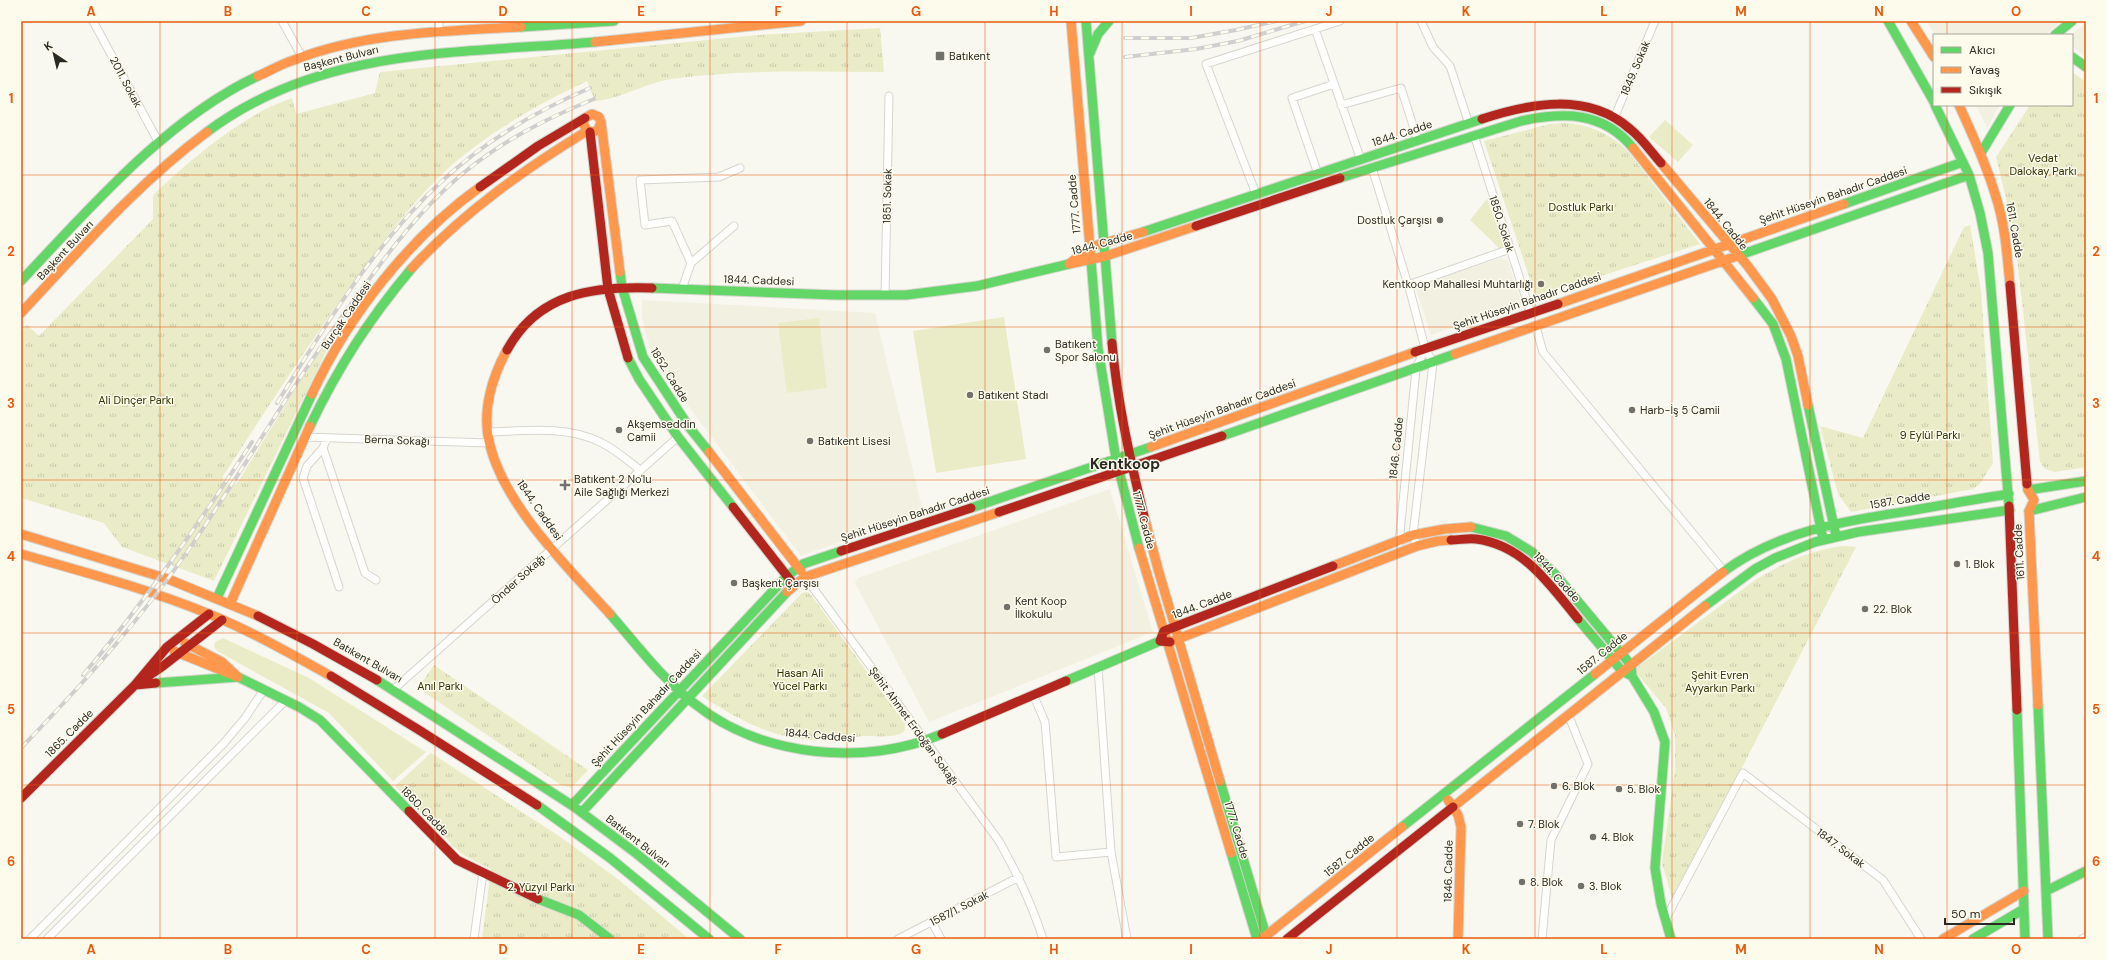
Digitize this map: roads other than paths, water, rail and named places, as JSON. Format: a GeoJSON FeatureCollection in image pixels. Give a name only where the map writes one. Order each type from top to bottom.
{"type":"FeatureCollection","features":[{"type":"Feature","properties":{"kind":"street","name":"2011. Sokak"},"geometry":{"type":"LineString","coordinates":[[92,21],[159,143]]}},
{"type":"Feature","properties":{"kind":"street"},"geometry":{"type":"LineString","coordinates":[[282,21],[302,57]]}},
{"type":"Feature","properties":{"kind":"street"},"geometry":{"type":"LineString","coordinates":[[439,21],[439,33]]}},
{"type":"Feature","properties":{"kind":"street","name":"Başkent Bulvarı"},"geometry":{"type":"LineString","coordinates":[[21,281],[106,192],[159,143],[228,92],[261,74],[302,57],[349,44],[439,33],[614,21]]}},
{"type":"Feature","properties":{"kind":"street","name":"Başkent Bulvarı"},"geometry":{"type":"LineString","coordinates":[[21,314],[122,207],[169,163],[235,112],[290,84],[334,70],[382,60],[594,42],[801,21]]}},
{"type":"Feature","properties":{"kind":"street","name":"1777. Cadde"},"geometry":{"type":"LineString","coordinates":[[1071,21],[1102,376],[1119,472],[1139,549],[1164,631]]}},
{"type":"Feature","properties":{"kind":"street","name":"1777. Cadde"},"geometry":{"type":"LineString","coordinates":[[1086,21],[1115,375],[1132,467],[1158,569],[1265,938]]}},
{"type":"Feature","properties":{"kind":"street"},"geometry":{"type":"LineString","coordinates":[[1089,55],[1098,34],[1110,21]]}},
{"type":"Feature","properties":{"kind":"street"},"geometry":{"type":"LineString","coordinates":[[1256,194],[1206,64],[1340,21]]}},
{"type":"Feature","properties":{"kind":"street"},"geometry":{"type":"LineString","coordinates":[[1421,21],[1436,51],[1450,66],[1469,124]]}},
{"type":"Feature","properties":{"kind":"street","name":"1849. Sokak"},"geometry":{"type":"LineString","coordinates":[[1615,116],[1655,21]]}},
{"type":"Feature","properties":{"kind":"street"},"geometry":{"type":"LineString","coordinates":[[1888,21],[1933,100]]}},
{"type":"Feature","properties":{"kind":"street"},"geometry":{"type":"LineString","coordinates":[[1911,21],[1933,55]]}},
{"type":"Feature","properties":{"kind":"street"},"geometry":{"type":"LineString","coordinates":[[2056,34],[2072,21]]}},
{"type":"Feature","properties":{"kind":"street"},"geometry":{"type":"LineString","coordinates":[[1315,29],[1341,105],[1365,158],[1372,168],[1408,285],[1425,348],[1433,363],[1413,534],[1417,546]]}},
{"type":"Feature","properties":{"kind":"street"},"geometry":{"type":"LineString","coordinates":[[2073,58],[2086,67]]}},
{"type":"Feature","properties":{"kind":"street"},"geometry":{"type":"LineString","coordinates":[[1318,174],[1292,98],[1334,84]]}},
{"type":"Feature","properties":{"kind":"street"},"geometry":{"type":"LineString","coordinates":[[1341,105],[1401,88],[1418,141]]}},
{"type":"Feature","properties":{"kind":"street","name":"1851. Sokak"},"geometry":{"type":"LineString","coordinates":[[885,296],[889,96]]}},
{"type":"Feature","properties":{"kind":"street","name":"1844. Cadde"},"geometry":{"type":"LineString","coordinates":[[1069,264],[1090,247],[1105,244],[1469,124],[1526,107],[1554,104],[1579,104],[1597,108],[1615,116],[1631,129],[1738,256],[1775,305],[1792,335],[1836,536]]}},
{"type":"Feature","properties":{"kind":"street","name":"1611. Cadde"},"geometry":{"type":"LineString","coordinates":[[1935,106],[1969,175],[1980,213],[1988,253],[2009,494],[2007,502],[2010,510],[2025,939]]}},
{"type":"Feature","properties":{"kind":"street","name":"1611. Cadde"},"geometry":{"type":"LineString","coordinates":[[1959,106],[1981,153],[1996,195],[2007,249],[2028,490],[2034,500],[2029,511],[2048,939]]}},
{"type":"Feature","properties":{"kind":"street"},"geometry":{"type":"LineString","coordinates":[[1981,153],[2009,106]]}},
{"type":"Feature","properties":{"kind":"street"},"geometry":{"type":"LineString","coordinates":[[589,131],[598,130],[601,122],[599,117],[594,115],[585,118],[584,126],[589,131],[608,289],[629,361],[639,379],[678,437],[794,585]]}},
{"type":"Feature","properties":{"kind":"street","name":"1844. Cadde"},"geometry":{"type":"LineString","coordinates":[[1069,264],[1106,256],[1372,168],[1521,121],[1549,116],[1579,116],[1604,124],[1614,130],[1631,145],[1716,248],[1764,311],[1781,342],[1786,359],[1823,539]]}},
{"type":"Feature","properties":{"kind":"street","name":"Burçak Caddesi"},"geometry":{"type":"LineString","coordinates":[[209,614],[315,388],[342,338],[370,298],[411,249],[462,200],[538,146],[585,118]]}},
{"type":"Feature","properties":{"kind":"street","name":"1852. Cadde"},"geometry":{"type":"LineString","coordinates":[[601,122],[622,287],[639,348],[651,371],[690,427],[806,577]]}},
{"type":"Feature","properties":{"kind":"street","name":"Burçak Caddesi"},"geometry":{"type":"LineString","coordinates":[[222,620],[305,437],[335,376],[383,304],[424,255],[453,226],[481,202],[543,157],[589,131]]}},
{"type":"Feature","properties":{"kind":"street","name":"1850. Sokak"},"geometry":{"type":"LineString","coordinates":[[1474,135],[1531,314]]}},
{"type":"Feature","properties":{"kind":"street","name":"Şehit Hüseyin Bahadır Caddesi"},"geometry":{"type":"LineString","coordinates":[[572,805],[787,576],[798,567],[1116,459],[1425,348],[1531,314],[1962,162]]}},
{"type":"Feature","properties":{"kind":"street"},"geometry":{"type":"LineString","coordinates":[[691,263],[672,221],[645,225],[640,180],[719,177],[740,168]]}},
{"type":"Feature","properties":{"kind":"street"},"geometry":{"type":"LineString","coordinates":[[582,812],[794,585],[806,577],[1119,472],[1969,175]]}},
{"type":"Feature","properties":{"kind":"street"},"geometry":{"type":"LineString","coordinates":[[682,289],[691,263],[734,226]]}},
{"type":"Feature","properties":{"kind":"street"},"geometry":{"type":"LineString","coordinates":[[1408,285],[1510,249]]}},
{"type":"Feature","properties":{"kind":"street","name":"1844. Caddesi"},"geometry":{"type":"LineString","coordinates":[[1069,264],[961,289],[885,296],[622,287],[574,295],[556,301],[540,312],[517,333],[505,351],[493,383],[488,408],[489,443],[511,493],[552,548],[679,691],[688,699],[728,726],[762,740],[792,747],[868,751],[898,748],[925,741],[1098,666],[1164,642]]}},
{"type":"Feature","properties":{"kind":"street"},"geometry":{"type":"LineString","coordinates":[[1536,326],[1543,352],[1724,571]]}},
{"type":"Feature","properties":{"kind":"street","name":"1846. Cadde"},"geometry":{"type":"LineString","coordinates":[[1402,552],[1398,540],[1416,369],[1425,348]]}},
{"type":"Feature","properties":{"kind":"street"},"geometry":{"type":"LineString","coordinates":[[488,432],[545,430],[580,435],[606,445],[640,470]]}},
{"type":"Feature","properties":{"kind":"street","name":"Berna Sokağı"},"geometry":{"type":"LineString","coordinates":[[305,437],[489,443]]}},
{"type":"Feature","properties":{"kind":"street","name":"Önder Sokağı"},"geometry":{"type":"LineString","coordinates":[[394,689],[678,437]]}},
{"type":"Feature","properties":{"kind":"street"},"geometry":{"type":"LineString","coordinates":[[327,438],[323,448],[307,466],[303,478],[339,587]]}},
{"type":"Feature","properties":{"kind":"street"},"geometry":{"type":"LineString","coordinates":[[323,448],[365,573],[376,580]]}},
{"type":"Feature","properties":{"kind":"street"},"geometry":{"type":"LineString","coordinates":[[2009,494],[2019,487],[2028,490],[2086,480]]}},
{"type":"Feature","properties":{"kind":"street","name":"1587. Cadde"},"geometry":{"type":"LineString","coordinates":[[1265,938],[1724,571],[1751,553],[1773,542],[1820,526],[2009,494]]}},
{"type":"Feature","properties":{"kind":"street"},"geometry":{"type":"LineString","coordinates":[[1287,939],[1452,806],[1745,575],[1784,553],[1836,536],[2010,510],[2018,514],[2086,497]]}},
{"type":"Feature","properties":{"kind":"street","name":"1844. Cadde"},"geometry":{"type":"LineString","coordinates":[[1632,676],[1622,671],[1612,660],[1536,568],[1512,550],[1491,541],[1475,539],[1438,541],[1417,546],[1178,639],[1164,642],[1164,631],[1413,534],[1471,527],[1495,531],[1521,543],[1545,563],[1621,653],[1630,665],[1632,676],[1654,712],[1665,742],[1655,868],[1657,885],[1671,939]]}},
{"type":"Feature","properties":{"kind":"street","name":"Batıkent Bulvarı"},"geometry":{"type":"LineString","coordinates":[[21,534],[156,574],[217,598],[328,651],[394,689],[572,805],[675,884],[740,939]]}},
{"type":"Feature","properties":{"kind":"street"},"geometry":{"type":"LineString","coordinates":[[21,554],[147,590],[209,614],[316,667],[381,704],[547,812],[662,900],[709,939]]}},
{"type":"Feature","properties":{"kind":"street","name":"Şehit Ahmet Erdoğan Sokağı"},"geometry":{"type":"LineString","coordinates":[[806,577],[998,841],[1019,876],[1036,916],[1043,939]]}},
{"type":"Feature","properties":{"kind":"street","name":"1865. Cadde"},"geometry":{"type":"LineString","coordinates":[[21,798],[135,685],[167,647],[209,614]]}},
{"type":"Feature","properties":{"kind":"street","name":"1865. Cadde"},"geometry":{"type":"LineString","coordinates":[[135,685],[222,620]]}},
{"type":"Feature","properties":{"kind":"street","name":"1860. Cadde"},"geometry":{"type":"LineString","coordinates":[[178,639],[222,662],[238,677]]}},
{"type":"Feature","properties":{"kind":"street","name":"1777. Cadde"},"geometry":{"type":"LineString","coordinates":[[1164,642],[1257,939]]}},
{"type":"Feature","properties":{"kind":"street","name":"1860. Cadde"},"geometry":{"type":"LineString","coordinates":[[167,647],[178,654],[238,677],[320,720],[448,853],[468,866],[536,898],[579,915],[594,924],[610,939]]}},
{"type":"Feature","properties":{"kind":"street"},"geometry":{"type":"LineString","coordinates":[[1098,666],[1111,852],[1127,939]]}},
{"type":"Feature","properties":{"kind":"street"},"geometry":{"type":"LineString","coordinates":[[135,685],[238,677]]}},
{"type":"Feature","properties":{"kind":"street"},"geometry":{"type":"LineString","coordinates":[[30,939],[224,742],[245,718],[263,691]]}},
{"type":"Feature","properties":{"kind":"street"},"geometry":{"type":"LineString","coordinates":[[1033,694],[1045,722],[1056,857],[1111,852]]}},
{"type":"Feature","properties":{"kind":"street"},"geometry":{"type":"LineString","coordinates":[[47,939],[285,701]]}},
{"type":"Feature","properties":{"kind":"street"},"geometry":{"type":"LineString","coordinates":[[1542,939],[1551,840],[1588,764],[1568,714]]}},
{"type":"Feature","properties":{"kind":"street","name":"1847. Sokak"},"geometry":{"type":"LineString","coordinates":[[1665,920],[1743,773],[1883,880],[1921,939]]}},
{"type":"Feature","properties":{"kind":"street","name":"1846. Cadde"},"geometry":{"type":"LineString","coordinates":[[1443,795],[1458,816],[1461,827],[1458,939]]}},
{"type":"Feature","properties":{"kind":"street"},"geometry":{"type":"LineString","coordinates":[[2046,891],[2086,871]]}},
{"type":"Feature","properties":{"kind":"street"},"geometry":{"type":"LineString","coordinates":[[474,939],[483,872]]}},
{"type":"Feature","properties":{"kind":"street","name":"1587/1. Sokak"},"geometry":{"type":"LineString","coordinates":[[898,939],[1019,876]]}},
{"type":"Feature","properties":{"kind":"street"},"geometry":{"type":"LineString","coordinates":[[1943,939],[2024,891]]}},
{"type":"Feature","properties":{"kind":"street"},"geometry":{"type":"LineString","coordinates":[[1973,939],[2024,909]]}},
{"type":"Feature","properties":{"kind":"street"},"geometry":{"type":"LineString","coordinates":[[932,922],[941,939]]}},
{"type":"Feature","properties":{"kind":"street"},"geometry":{"type":"LineString","coordinates":[[2082,939],[2086,937]]}},
{"type":"Feature","properties":{"kind":"railway"},"geometry":{"type":"LineString","coordinates":[[1125,38],[1191,38],[1276,21]]}},
{"type":"Feature","properties":{"kind":"railway"},"geometry":{"type":"LineString","coordinates":[[1125,57],[1196,49],[1238,41],[1305,21]]}},
{"type":"Feature","properties":{"kind":"railway"},"geometry":{"type":"LineString","coordinates":[[277,403],[352,286],[373,258],[418,205],[442,181],[476,152],[512,128],[550,106],[590,88]]}},
{"type":"Feature","properties":{"kind":"railway"},"geometry":{"type":"LineString","coordinates":[[21,748],[112,649],[175,570],[338,322],[383,261],[419,216],[461,175],[508,141],[541,123],[594,99]]}},
{"type":"Feature","properties":{"kind":"railway"},"geometry":{"type":"LineString","coordinates":[[83,675],[150,591],[252,442]]}},
{"type":"Feature","properties":{"kind":"place","name":"Batıkent"},"geometry":{"type":"Point","coordinates":[940,56]}},
{"type":"Feature","properties":{"kind":"place","name":"Dostluk Çarşısı"},"geometry":{"type":"Point","coordinates":[1440,220]}},
{"type":"Feature","properties":{"kind":"place","name":"Kentkoop Mahallesi Muhtarlığı"},"geometry":{"type":"Point","coordinates":[1541,284]}},
{"type":"Feature","properties":{"kind":"place","name":"Batıkent Spor Salonu"},"geometry":{"type":"Point","coordinates":[1047,350]}},
{"type":"Feature","properties":{"kind":"place","name":"Batıkent Stadı"},"geometry":{"type":"Point","coordinates":[970,395]}},
{"type":"Feature","properties":{"kind":"place","name":"Harb-İş 5 Camii"},"geometry":{"type":"Point","coordinates":[1632,410]}},
{"type":"Feature","properties":{"kind":"place","name":"Akşemseddin Camii"},"geometry":{"type":"Point","coordinates":[619,430]}},
{"type":"Feature","properties":{"kind":"place","name":"Batıkent Lisesi"},"geometry":{"type":"Point","coordinates":[810,441]}},
{"type":"Feature","properties":{"kind":"place","name":"Batıkent 2 No'lu Aile Sağlığı Merkezi"},"geometry":{"type":"Point","coordinates":[565,485]}},
{"type":"Feature","properties":{"kind":"place","name":"1. Blok"},"geometry":{"type":"Point","coordinates":[1957,564]}},
{"type":"Feature","properties":{"kind":"place","name":"Başkent Çarşısı"},"geometry":{"type":"Point","coordinates":[734,583]}},
{"type":"Feature","properties":{"kind":"place","name":"Kent Koop İlkokulu"},"geometry":{"type":"Point","coordinates":[1007,607]}},
{"type":"Feature","properties":{"kind":"place","name":"22. Blok"},"geometry":{"type":"Point","coordinates":[1865,609]}},
{"type":"Feature","properties":{"kind":"place","name":"6. Blok"},"geometry":{"type":"Point","coordinates":[1554,786]}},
{"type":"Feature","properties":{"kind":"place","name":"5. Blok"},"geometry":{"type":"Point","coordinates":[1619,789]}},
{"type":"Feature","properties":{"kind":"place","name":"7. Blok"},"geometry":{"type":"Point","coordinates":[1520,824]}},
{"type":"Feature","properties":{"kind":"place","name":"4. Blok"},"geometry":{"type":"Point","coordinates":[1593,837]}},
{"type":"Feature","properties":{"kind":"place","name":"8. Blok"},"geometry":{"type":"Point","coordinates":[1522,882]}},
{"type":"Feature","properties":{"kind":"place","name":"3. Blok"},"geometry":{"type":"Point","coordinates":[1581,886]}},
{"type":"Feature","properties":{"kind":"district","name":"Kentkoop"},"geometry":{"type":"Point","coordinates":[1125,464]}},
{"type":"Feature","properties":{"kind":"park label","name":"Vedat Dalokay Parkı"},"geometry":{"type":"Point","coordinates":[2043,164]}},
{"type":"Feature","properties":{"kind":"park label","name":"Dostluk Parkı"},"geometry":{"type":"Point","coordinates":[1581,207]}},
{"type":"Feature","properties":{"kind":"park label","name":"Ali Dinçer Parkı"},"geometry":{"type":"Point","coordinates":[136,400]}},
{"type":"Feature","properties":{"kind":"park label","name":"9 Eylül Parkı"},"geometry":{"type":"Point","coordinates":[1930,435]}},
{"type":"Feature","properties":{"kind":"park label","name":"Hasan Ali Yücel Parkı"},"geometry":{"type":"Point","coordinates":[800,679]}},
{"type":"Feature","properties":{"kind":"park label","name":"Şehit Evren Ayyarkın Parkı"},"geometry":{"type":"Point","coordinates":[1720,681]}},
{"type":"Feature","properties":{"kind":"park label","name":"Anıl Parkı"},"geometry":{"type":"Point","coordinates":[440,686]}},
{"type":"Feature","properties":{"kind":"park label","name":"2. Yüzyıl Parkı"},"geometry":{"type":"Point","coordinates":[541,887]}}]}
